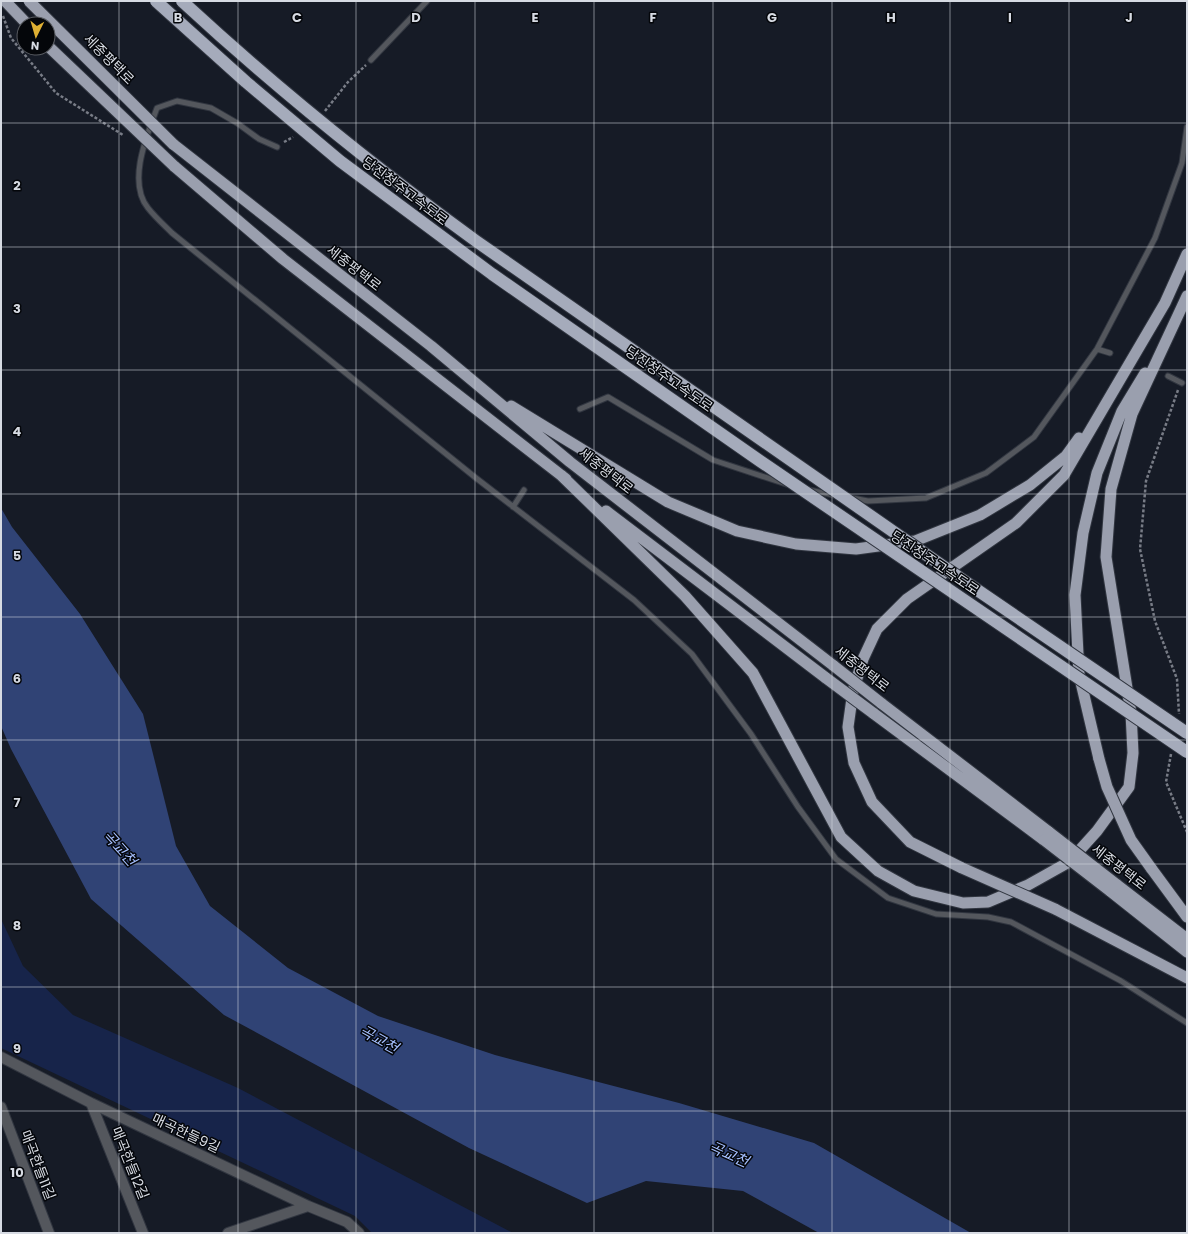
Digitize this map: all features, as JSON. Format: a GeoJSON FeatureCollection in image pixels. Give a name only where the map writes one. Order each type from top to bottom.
{"type":"FeatureCollection","features":[{"type":"Feature","properties":{"kind":"highway"},"geometry":{"type":"LineString","coordinates":[[5,1],[19,16]]}},
{"type":"Feature","properties":{"kind":"highway","name":"세종평택로"},"geometry":{"type":"LineString","coordinates":[[29,1],[173,144],[431,346],[570,462],[834,666],[1046,836],[1113,887],[1187,940]]}},
{"type":"Feature","properties":{"kind":"highway","name":"당진청주고속도로"},"geometry":{"type":"LineString","coordinates":[[156,1],[246,82],[340,161],[492,274],[760,461],[1187,752]]}},
{"type":"Feature","properties":{"kind":"highway","name":"당진청주고속도로"},"geometry":{"type":"LineString","coordinates":[[182,1],[300,105],[406,190],[476,241],[954,574],[1187,733]]}},
{"type":"Feature","properties":{"kind":"highway","name":"세종평택로"},"geometry":{"type":"LineString","coordinates":[[56,54],[174,166],[283,259],[690,576],[873,713],[1046,836]]}},
{"type":"Feature","properties":{"kind":"highway"},"geometry":{"type":"LineString","coordinates":[[1187,254],[1165,303],[1064,475],[1016,523],[907,599],[878,629],[863,658],[852,691],[848,726],[854,763],[872,802],[910,842],[962,868],[1055,909],[1187,978]]}},
{"type":"Feature","properties":{"kind":"highway"},"geometry":{"type":"LineString","coordinates":[[561,475],[685,596],[753,673],[841,837],[878,871],[914,891],[963,903],[988,902],[1028,885],[1069,862],[1097,831],[1128,787],[1133,754],[1131,713],[1106,557],[1111,489],[1132,414],[1187,296]]}},
{"type":"Feature","properties":{"kind":"highway"},"geometry":{"type":"LineString","coordinates":[[1183,307],[1122,411],[1097,473],[1083,533],[1075,595],[1079,674],[1107,787],[1131,840],[1187,917]]}},
{"type":"Feature","properties":{"kind":"highway"},"geometry":{"type":"LineString","coordinates":[[479,386],[668,502],[737,531],[796,544],[856,549],[915,541],[980,515],[1030,485],[1066,456],[1114,392]]}},
{"type":"Feature","properties":{"kind":"highway","name":"세종평택로"},"geometry":{"type":"LineString","coordinates":[[1113,887],[1187,952]]}},
{"type":"Feature","properties":{"kind":"street","name":"매곡한들9길"},"geometry":{"type":"LineString","coordinates":[[1,1057],[91,1103],[308,1206],[347,1222],[359,1233]]}},
{"type":"Feature","properties":{"kind":"street","name":"매곡한들12길"},"geometry":{"type":"LineString","coordinates":[[91,1103],[143,1233]]}},
{"type":"Feature","properties":{"kind":"street","name":"매곡한들11길"},"geometry":{"type":"LineString","coordinates":[[1,1107],[49,1233]]}},
{"type":"Feature","properties":{"kind":"street"},"geometry":{"type":"LineString","coordinates":[[228,1233],[308,1206]]}},
{"type":"Feature","properties":{"kind":"lane"},"geometry":{"type":"LineString","coordinates":[[371,60],[427,1]]}},
{"type":"Feature","properties":{"kind":"lane"},"geometry":{"type":"LineString","coordinates":[[277,147],[259,139],[237,123],[211,108],[177,101],[157,108],[142,147],[139,187],[147,207],[172,233],[513,507],[634,600],[692,654],[752,734],[798,807],[836,859],[888,898],[936,914],[988,917],[1010,922],[1121,981],[1187,1023]]}},
{"type":"Feature","properties":{"kind":"lane"},"geometry":{"type":"LineString","coordinates":[[580,409],[608,397],[713,460],[800,489],[868,501],[926,498],[986,473],[1034,437],[1097,349],[1155,238],[1182,163],[1187,127]]}},
{"type":"Feature","properties":{"kind":"lane"},"geometry":{"type":"LineString","coordinates":[[1097,349],[1110,353]]}},
{"type":"Feature","properties":{"kind":"lane"},"geometry":{"type":"LineString","coordinates":[[1168,376],[1182,383]]}},
{"type":"Feature","properties":{"kind":"lane"},"geometry":{"type":"LineString","coordinates":[[513,507],[524,490]]}},
{"type":"Feature","properties":{"kind":"path"},"geometry":{"type":"LineString","coordinates":[[1,12],[11,38],[56,93],[142,147]]}},
{"type":"Feature","properties":{"kind":"path"},"geometry":{"type":"LineString","coordinates":[[323,113],[348,82],[371,60]]}},
{"type":"Feature","properties":{"kind":"path"},"geometry":{"type":"LineString","coordinates":[[277,147],[296,135]]}},
{"type":"Feature","properties":{"kind":"path"},"geometry":{"type":"LineString","coordinates":[[1178,722],[1177,680],[1155,621],[1140,549],[1146,481],[1182,383]]}},
{"type":"Feature","properties":{"kind":"path"},"geometry":{"type":"LineString","coordinates":[[1172,752],[1166,782],[1187,832]]}},
{"type":"Feature","properties":{"kind":"shaded area"},"geometry":{"type":"Polygon","coordinates":[[[1,919],[23,966],[73,1015],[238,1088],[513,1233],[372,1233],[355,1216],[1,1048],[1,919]]]}},
{"type":"Feature","properties":{"kind":"water","name":"곡교천"},"geometry":{"type":"Polygon","coordinates":[[[1,508],[12,527],[80,614],[143,714],[176,846],[210,906],[288,968],[378,1016],[495,1055],[679,1103],[814,1143],[971,1233],[819,1233],[743,1191],[646,1181],[587,1203],[469,1148],[224,1015],[91,899],[11,749],[1,726],[1,508]]]}}]}
